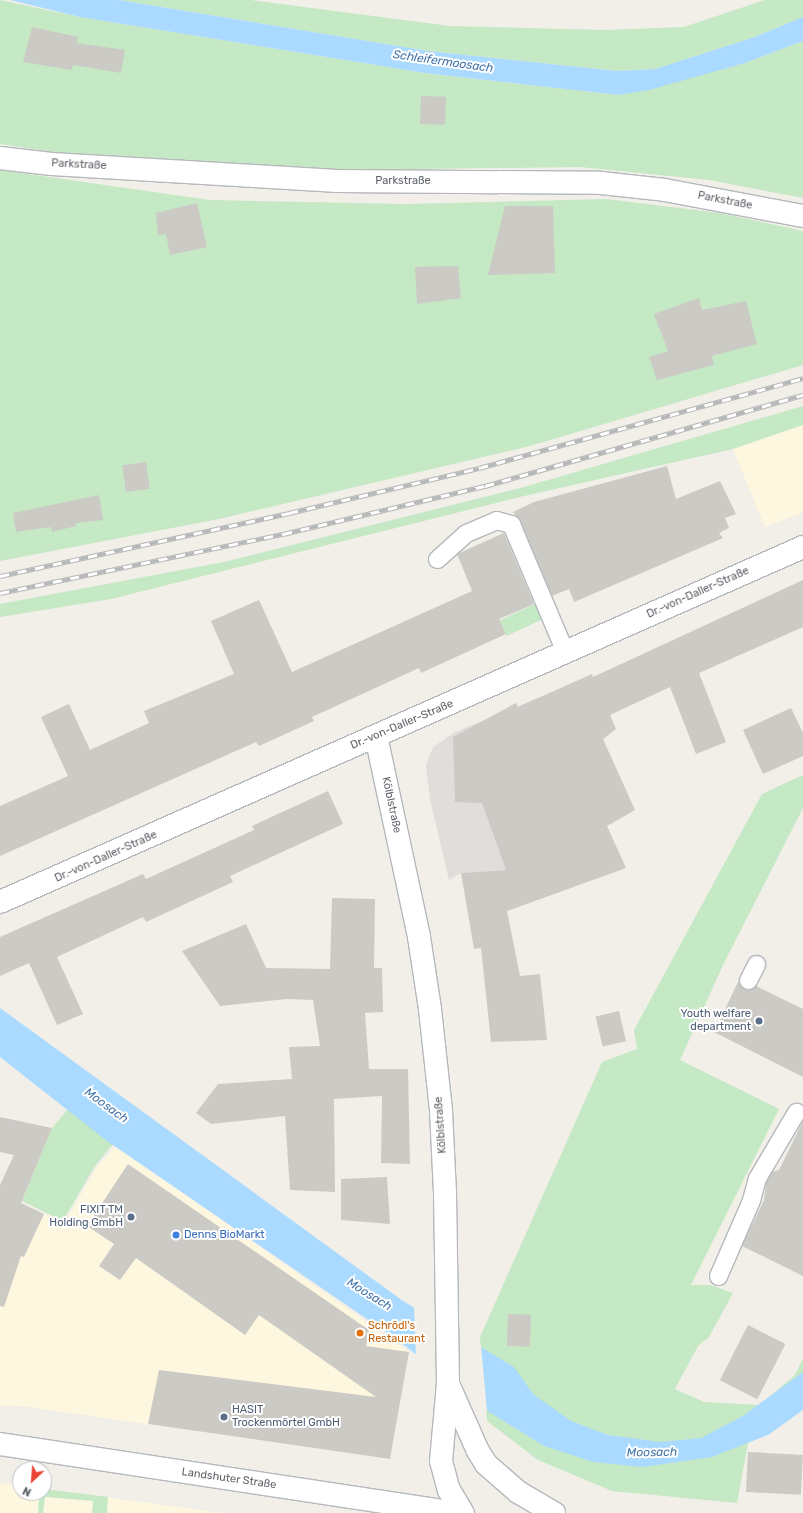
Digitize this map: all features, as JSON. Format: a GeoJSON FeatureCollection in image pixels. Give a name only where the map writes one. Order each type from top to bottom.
{"type":"FeatureCollection","features":[{"type":"Feature","properties":{"kind":"main road","name":"Parkstraße"},"geometry":{"type":"LineString","coordinates":[[0,158],[52,164],[337,180],[601,183],[673,191],[803,216]]}},
{"type":"Feature","properties":{"kind":"main road","name":"Dr.-von-Daller-Straße"},"geometry":{"type":"LineString","coordinates":[[0,902],[803,547]]}},
{"type":"Feature","properties":{"kind":"main road","name":"Kölblstraße"},"geometry":{"type":"LineString","coordinates":[[376,736],[418,936],[430,1009],[441,1111],[448,1383],[441,1461],[448,1490],[463,1513]]}},
{"type":"Feature","properties":{"kind":"main road"},"geometry":{"type":"LineString","coordinates":[[448,1383],[478,1451],[486,1464],[518,1492],[554,1513]]}},
{"type":"Feature","properties":{"kind":"main road","name":"Landshuter Straße"},"geometry":{"type":"LineString","coordinates":[[0,1444],[458,1513]]}},
{"type":"Feature","properties":{"kind":"lane"},"geometry":{"type":"LineString","coordinates":[[437,559],[466,533],[496,520],[511,524],[565,652]]}},
{"type":"Feature","properties":{"kind":"lane"},"geometry":{"type":"LineString","coordinates":[[748,980],[756,964]]}},
{"type":"Feature","properties":{"kind":"lane"},"geometry":{"type":"LineString","coordinates":[[718,1276],[751,1200],[758,1178],[796,1112]]}},
{"type":"Feature","properties":{"kind":"shaded area"},"geometry":{"type":"Polygon","coordinates":[[[803,425],[803,512],[765,527],[733,449],[803,425]]]}},
{"type":"Feature","properties":{"kind":"shaded area"},"geometry":{"type":"Polygon","coordinates":[[[545,695],[581,775],[507,911],[506,870],[461,873],[449,880],[430,799],[426,765],[433,747],[455,732],[545,695]]]}},
{"type":"Feature","properties":{"kind":"shaded area"},"geometry":{"type":"Polygon","coordinates":[[[116,1146],[409,1352],[390,1459],[21,1406],[0,1406],[0,1238],[21,1203],[64,1224],[96,1168],[116,1146]]]}},
{"type":"Feature","properties":{"kind":"shaded area"},"geometry":{"type":"Polygon","coordinates":[[[0,1483],[12,1484],[12,1501],[52,1501],[52,1490],[223,1513],[0,1513],[0,1483]]]}},
{"type":"Feature","properties":{"kind":"green space"},"geometry":{"type":"Polygon","coordinates":[[[0,0],[80,17],[425,73],[619,95],[745,63],[803,41],[803,198],[709,180],[580,167],[334,170],[53,152],[0,144],[0,0]]]}},
{"type":"Feature","properties":{"kind":"green space"},"geometry":{"type":"Polygon","coordinates":[[[119,0],[251,0],[450,26],[604,30],[684,27],[765,0],[803,0],[803,17],[755,37],[655,69],[617,71],[428,51],[119,0]]]}},
{"type":"Feature","properties":{"kind":"green space"},"geometry":{"type":"Polygon","coordinates":[[[0,170],[210,200],[406,204],[606,199],[720,213],[803,231],[803,365],[530,446],[219,519],[0,561],[0,170]]]}},
{"type":"Feature","properties":{"kind":"green space"},"geometry":{"type":"Polygon","coordinates":[[[803,406],[803,425],[733,449],[524,496],[111,599],[0,617],[0,604],[224,562],[524,487],[803,406]]]}},
{"type":"Feature","properties":{"kind":"green space"},"geometry":{"type":"Polygon","coordinates":[[[535,604],[542,619],[507,636],[500,620],[535,604]]]}},
{"type":"Feature","properties":{"kind":"green space"},"geometry":{"type":"Polygon","coordinates":[[[803,775],[803,808],[723,965],[680,1060],[779,1109],[691,1285],[710,1285],[733,1293],[709,1337],[698,1346],[675,1389],[704,1402],[759,1405],[795,1375],[803,1358],[803,1381],[751,1427],[737,1503],[612,1491],[538,1460],[487,1421],[480,1337],[602,1062],[637,1049],[634,1030],[762,794],[803,775]]]}},
{"type":"Feature","properties":{"kind":"green space"},"geometry":{"type":"Polygon","coordinates":[[[68,1109],[113,1144],[95,1166],[63,1221],[22,1201],[52,1128],[68,1109]]]}},
{"type":"Feature","properties":{"kind":"green space"},"geometry":{"type":"Polygon","coordinates":[[[52,1490],[108,1497],[107,1513],[92,1513],[93,1501],[52,1498],[52,1490]]]}},
{"type":"Feature","properties":{"kind":"green space"},"geometry":{"type":"Polygon","coordinates":[[[39,1501],[44,1501],[43,1513],[38,1513],[39,1501]]]}},
{"type":"Feature","properties":{"kind":"water","name":"Schleifermoosach"},"geometry":{"type":"Polygon","coordinates":[[[10,0],[119,0],[428,51],[617,71],[655,69],[755,37],[803,17],[803,41],[745,63],[649,90],[619,95],[425,73],[80,17],[10,0]]]}},
{"type":"Feature","properties":{"kind":"water","name":"Moosach"},"geometry":{"type":"Polygon","coordinates":[[[0,1008],[403,1301],[514,1367],[533,1394],[571,1421],[608,1435],[660,1442],[701,1438],[743,1416],[803,1372],[803,1410],[768,1435],[712,1457],[643,1467],[593,1462],[544,1446],[489,1412],[399,1341],[107,1141],[0,1057],[0,1008]]]}},
{"type":"Feature","properties":{"kind":"pier"},"geometry":{"type":"Polygon","coordinates":[[[414,1305],[481,1345],[487,1411],[416,1357],[414,1305]]]}},
{"type":"Feature","properties":{"kind":"building"},"geometry":{"type":"Polygon","coordinates":[[[32,27],[78,37],[77,43],[125,50],[121,73],[73,65],[72,70],[23,62],[32,27]]]}},
{"type":"Feature","properties":{"kind":"building"},"geometry":{"type":"Polygon","coordinates":[[[421,96],[446,97],[445,125],[420,124],[421,96]]]}},
{"type":"Feature","properties":{"kind":"building"},"geometry":{"type":"Polygon","coordinates":[[[197,203],[207,247],[170,255],[166,234],[158,235],[156,213],[197,203]]]}},
{"type":"Feature","properties":{"kind":"building"},"geometry":{"type":"Polygon","coordinates":[[[505,206],[553,206],[555,273],[488,275],[505,206]]]}},
{"type":"Feature","properties":{"kind":"building"},"geometry":{"type":"Polygon","coordinates":[[[458,266],[461,298],[417,304],[415,267],[458,266]]]}},
{"type":"Feature","properties":{"kind":"building"},"geometry":{"type":"Polygon","coordinates":[[[699,298],[702,310],[746,301],[757,344],[712,356],[714,365],[657,380],[649,357],[668,351],[654,314],[699,298]]]}},
{"type":"Feature","properties":{"kind":"building"},"geometry":{"type":"Polygon","coordinates":[[[146,462],[150,489],[126,492],[122,465],[146,462]]]}},
{"type":"Feature","properties":{"kind":"building"},"geometry":{"type":"Polygon","coordinates":[[[667,466],[676,499],[720,481],[736,514],[725,518],[729,528],[719,533],[723,538],[574,602],[569,589],[552,596],[520,520],[513,512],[534,502],[667,466]]]}},
{"type":"Feature","properties":{"kind":"building"},"geometry":{"type":"Polygon","coordinates":[[[99,495],[103,520],[76,523],[76,526],[52,532],[51,527],[16,532],[13,513],[99,495]]]}},
{"type":"Feature","properties":{"kind":"building"},"geometry":{"type":"Polygon","coordinates":[[[504,533],[534,604],[499,619],[506,634],[421,673],[419,668],[312,717],[314,721],[259,746],[256,742],[0,856],[0,806],[68,776],[41,717],[69,704],[90,750],[149,723],[144,711],[234,674],[211,621],[259,600],[292,672],[472,591],[457,554],[504,533]]]}},
{"type":"Feature","properties":{"kind":"building"},"geometry":{"type":"Polygon","coordinates":[[[803,580],[803,627],[699,673],[726,742],[696,754],[670,687],[610,715],[616,729],[603,739],[635,810],[607,826],[626,868],[507,911],[520,976],[540,974],[547,1040],[491,1042],[481,948],[474,949],[461,873],[506,870],[482,803],[455,802],[453,737],[516,703],[518,707],[592,674],[593,677],[803,580]]]}},
{"type":"Feature","properties":{"kind":"building"},"geometry":{"type":"Polygon","coordinates":[[[791,708],[803,733],[803,756],[763,774],[743,730],[791,708]]]}},
{"type":"Feature","properties":{"kind":"building"},"geometry":{"type":"Polygon","coordinates":[[[328,791],[343,824],[230,876],[233,882],[146,922],[143,917],[57,957],[83,1014],[57,1025],[29,963],[0,976],[0,937],[143,874],[146,879],[254,830],[252,826],[328,791]]]}},
{"type":"Feature","properties":{"kind":"building"},"geometry":{"type":"Polygon","coordinates":[[[332,898],[375,899],[374,968],[382,968],[383,1012],[365,1013],[369,1069],[408,1069],[410,1164],[381,1163],[382,1096],[334,1099],[335,1192],[290,1190],[285,1116],[211,1124],[196,1113],[218,1084],[292,1079],[289,1047],[320,1046],[313,1000],[286,999],[220,1006],[182,951],[246,924],[266,968],[330,969],[332,898]]]}},
{"type":"Feature","properties":{"kind":"building"},"geometry":{"type":"Polygon","coordinates":[[[738,982],[744,989],[756,986],[803,1009],[803,1077],[714,1032],[738,982]]]}},
{"type":"Feature","properties":{"kind":"building"},"geometry":{"type":"Polygon","coordinates":[[[619,1011],[626,1041],[603,1047],[596,1016],[619,1011]]]}},
{"type":"Feature","properties":{"kind":"building"},"geometry":{"type":"Polygon","coordinates":[[[0,1117],[52,1128],[21,1203],[44,1214],[24,1257],[21,1256],[4,1307],[0,1306],[0,1185],[14,1155],[0,1152],[0,1117]]]}},
{"type":"Feature","properties":{"kind":"building"},"geometry":{"type":"Polygon","coordinates":[[[803,1121],[803,1276],[742,1246],[764,1200],[766,1182],[772,1172],[779,1170],[803,1121]]]}},
{"type":"Feature","properties":{"kind":"building"},"geometry":{"type":"Polygon","coordinates":[[[128,1164],[369,1330],[366,1346],[409,1352],[390,1459],[148,1424],[159,1370],[376,1397],[259,1315],[245,1335],[136,1258],[120,1280],[99,1266],[114,1244],[87,1226],[128,1164]]]}},
{"type":"Feature","properties":{"kind":"building"},"geometry":{"type":"Polygon","coordinates":[[[387,1177],[390,1224],[341,1220],[341,1179],[387,1177]]]}},
{"type":"Feature","properties":{"kind":"building"},"geometry":{"type":"Polygon","coordinates":[[[508,1314],[531,1315],[530,1347],[507,1346],[508,1314]]]}},
{"type":"Feature","properties":{"kind":"building"},"geometry":{"type":"Polygon","coordinates":[[[748,1325],[785,1344],[757,1399],[720,1380],[748,1325]]]}},
{"type":"Feature","properties":{"kind":"building"},"geometry":{"type":"Polygon","coordinates":[[[748,1452],[803,1455],[801,1495],[746,1492],[748,1452]]]}},
{"type":"Feature","properties":{"kind":"railway"},"geometry":{"type":"LineString","coordinates":[[0,576],[289,513],[479,468],[803,378]]}},
{"type":"Feature","properties":{"kind":"railway"},"geometry":{"type":"LineString","coordinates":[[0,593],[283,534],[485,486],[803,395]]}},
{"type":"Feature","properties":{"kind":"place","name":"Youth welfare department"},"geometry":{"type":"Point","coordinates":[759,1021]}},
{"type":"Feature","properties":{"kind":"place","name":"FIXIT TM Holding GmbH"},"geometry":{"type":"Point","coordinates":[131,1217]}},
{"type":"Feature","properties":{"kind":"place","name":"Denns BioMarkt"},"geometry":{"type":"Point","coordinates":[176,1235]}},
{"type":"Feature","properties":{"kind":"place","name":"Schrödl's Restaurant"},"geometry":{"type":"Point","coordinates":[360,1333]}},
{"type":"Feature","properties":{"kind":"place","name":"HASIT Trockenmörtel GmbH"},"geometry":{"type":"Point","coordinates":[224,1417]}}]}
